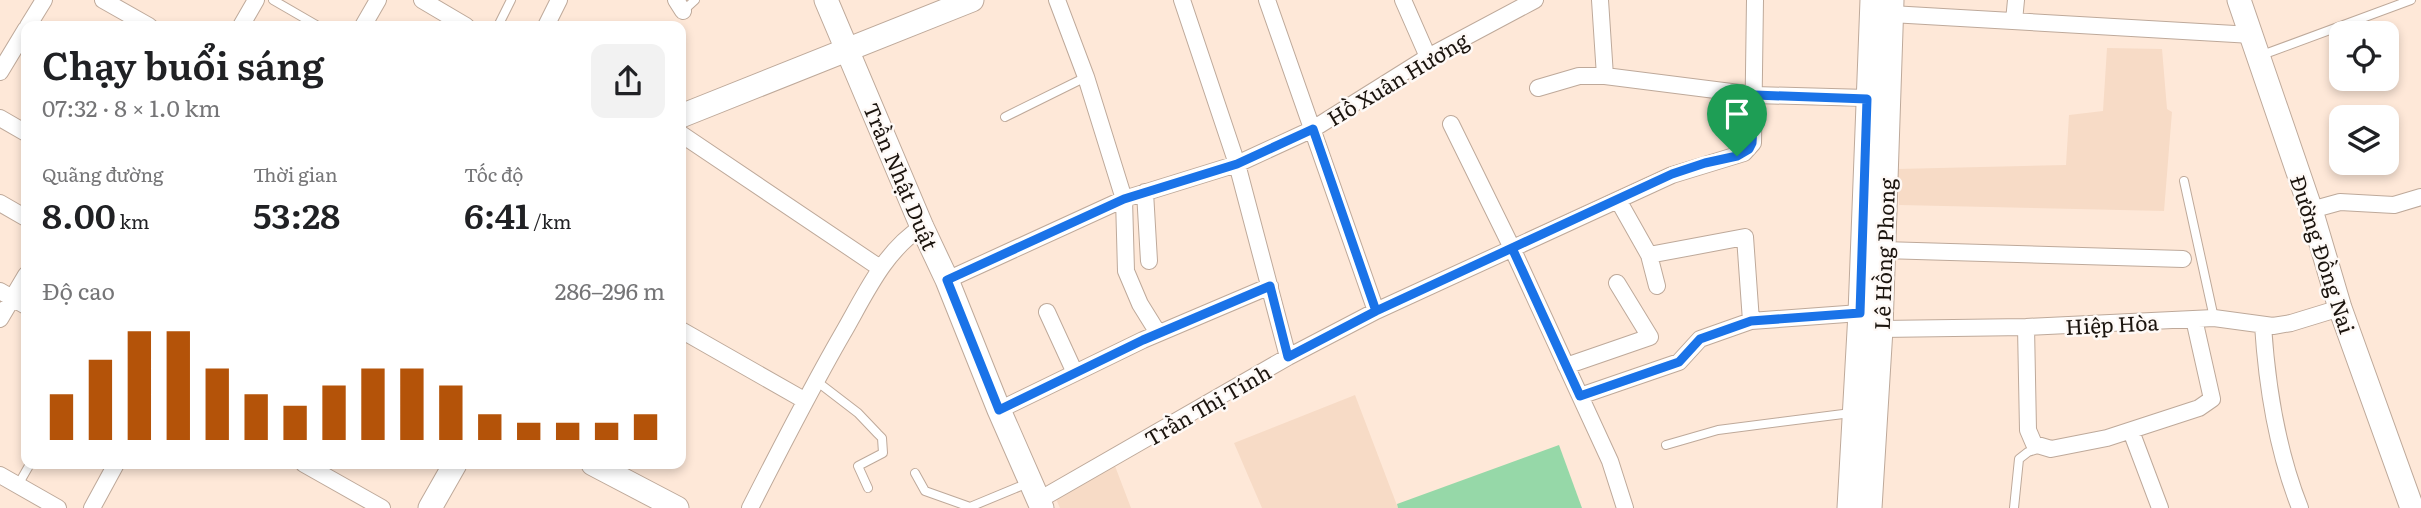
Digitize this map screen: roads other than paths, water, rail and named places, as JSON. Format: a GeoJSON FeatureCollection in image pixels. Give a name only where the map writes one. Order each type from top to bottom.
{"type":"FeatureCollection","features":[{"type":"Feature","properties":{"kind":"street"},"geometry":{"type":"LineString","coordinates":[[31,21],[44,0]]}},
{"type":"Feature","properties":{"kind":"street"},"geometry":{"type":"LineString","coordinates":[[103,0],[126,6],[143,21]]}},
{"type":"Feature","properties":{"kind":"street"},"geometry":{"type":"LineString","coordinates":[[244,21],[256,0]]}},
{"type":"Feature","properties":{"kind":"street"},"geometry":{"type":"LineString","coordinates":[[366,21],[378,0]]}},
{"type":"Feature","properties":{"kind":"street"},"geometry":{"type":"LineString","coordinates":[[422,0],[458,21]]}},
{"type":"Feature","properties":{"kind":"street"},"geometry":{"type":"LineString","coordinates":[[548,21],[559,0]]}},
{"type":"Feature","properties":{"kind":"street","name":"Trần Nhật Duật"},"geometry":{"type":"LineString","coordinates":[[826,0],[1037,497]]}},
{"type":"Feature","properties":{"kind":"street"},"geometry":{"type":"LineString","coordinates":[[686,114],[972,0]]}},
{"type":"Feature","properties":{"kind":"street"},"geometry":{"type":"LineString","coordinates":[[1057,0],[1086,77],[1124,199],[1126,271],[1140,304],[1158,333]]}},
{"type":"Feature","properties":{"kind":"street"},"geometry":{"type":"LineString","coordinates":[[1182,0],[1237,164],[1288,357]]}},
{"type":"Feature","properties":{"kind":"street"},"geometry":{"type":"LineString","coordinates":[[1267,0],[1376,311]]}},
{"type":"Feature","properties":{"kind":"street"},"geometry":{"type":"LineString","coordinates":[[1403,0],[1428,57]]}},
{"type":"Feature","properties":{"kind":"street","name":"Hồ Xuân Hương"},"geometry":{"type":"LineString","coordinates":[[947,280],[1124,199],[1237,164],[1313,129],[1428,57],[1535,0]]}},
{"type":"Feature","properties":{"kind":"street"},"geometry":{"type":"LineString","coordinates":[[1600,0],[1605,76]]}},
{"type":"Feature","properties":{"kind":"street","name":"Trần Thị Tính"},"geometry":{"type":"LineString","coordinates":[[1037,497],[1376,311],[1687,169],[1744,153],[1752,143],[1755,0]]}},
{"type":"Feature","properties":{"kind":"street","name":"Lê Hồng Phong"},"geometry":{"type":"LineString","coordinates":[[1849,508],[1860,313],[1886,17],[1872,0]]}},
{"type":"Feature","properties":{"kind":"street"},"geometry":{"type":"LineString","coordinates":[[2014,21],[2015,0]]}},
{"type":"Feature","properties":{"kind":"street","name":"Đường Đồng Nai"},"geometry":{"type":"LineString","coordinates":[[2239,0],[2311,210],[2340,308],[2412,498]]}},
{"type":"Feature","properties":{"kind":"street"},"geometry":{"type":"LineString","coordinates":[[1886,17],[2252,34]]}},
{"type":"Feature","properties":{"kind":"street"},"geometry":{"type":"LineString","coordinates":[[0,72],[21,38]]}},
{"type":"Feature","properties":{"kind":"street"},"geometry":{"type":"LineString","coordinates":[[1538,89],[1580,76],[1605,76],[1755,95],[1877,99]]}},
{"type":"Feature","properties":{"kind":"street","name":"Lê Hồng Phong"},"geometry":{"type":"LineString","coordinates":[[1870,508],[1883,250],[1877,99]]}},
{"type":"Feature","properties":{"kind":"street"},"geometry":{"type":"LineString","coordinates":[[0,118],[21,130]]}},
{"type":"Feature","properties":{"kind":"street"},"geometry":{"type":"LineString","coordinates":[[1451,124],[1512,248],[1610,461],[1625,508]]}},
{"type":"Feature","properties":{"kind":"street"},"geometry":{"type":"LineString","coordinates":[[686,137],[880,268]]}},
{"type":"Feature","properties":{"kind":"street"},"geometry":{"type":"LineString","coordinates":[[1145,192],[1149,261]]}},
{"type":"Feature","properties":{"kind":"street"},"geometry":{"type":"LineString","coordinates":[[2311,210],[2340,202],[2394,205],[2421,197]]}},
{"type":"Feature","properties":{"kind":"street"},"geometry":{"type":"LineString","coordinates":[[1618,200],[1648,255],[1657,286]]}},
{"type":"Feature","properties":{"kind":"street"},"geometry":{"type":"LineString","coordinates":[[0,203],[21,215]]}},
{"type":"Feature","properties":{"kind":"street"},"geometry":{"type":"LineString","coordinates":[[750,508],[804,400],[880,268],[906,237],[922,227]]}},
{"type":"Feature","properties":{"kind":"street"},"geometry":{"type":"LineString","coordinates":[[1648,255],[1745,237],[1751,321]]}},
{"type":"Feature","properties":{"kind":"street"},"geometry":{"type":"LineString","coordinates":[[1883,250],[2183,259]]}},
{"type":"Feature","properties":{"kind":"street"},"geometry":{"type":"LineString","coordinates":[[0,319],[6,295],[21,280]]}},
{"type":"Feature","properties":{"kind":"street"},"geometry":{"type":"LineString","coordinates":[[1566,366],[1650,337],[1617,284]]}},
{"type":"Feature","properties":{"kind":"street"},"geometry":{"type":"LineString","coordinates":[[999,410],[1158,333],[1270,286]]}},
{"type":"Feature","properties":{"kind":"street","name":"Hiệp Hòa"},"geometry":{"type":"LineString","coordinates":[[1881,329],[2026,327],[2214,318],[2263,326],[2291,323],[2340,308]]}},
{"type":"Feature","properties":{"kind":"street"},"geometry":{"type":"LineString","coordinates":[[1048,312],[1075,373]]}},
{"type":"Feature","properties":{"kind":"street"},"geometry":{"type":"LineString","coordinates":[[1580,396],[1679,362],[1700,339],[1751,321],[1860,313]]}},
{"type":"Feature","properties":{"kind":"street"},"geometry":{"type":"LineString","coordinates":[[2026,327],[2028,430],[2034,444],[2041,448],[2065,447],[2131,431],[2199,408],[2212,399],[2194,319]]}},
{"type":"Feature","properties":{"kind":"street"},"geometry":{"type":"LineString","coordinates":[[2263,326],[2274,421],[2300,508]]}},
{"type":"Feature","properties":{"kind":"street"},"geometry":{"type":"LineString","coordinates":[[686,333],[804,400]]}},
{"type":"Feature","properties":{"kind":"street"},"geometry":{"type":"LineString","coordinates":[[2131,431],[2160,508]]}},
{"type":"Feature","properties":{"kind":"street"},"geometry":{"type":"LineString","coordinates":[[92,508],[114,469]]}},
{"type":"Feature","properties":{"kind":"street"},"geometry":{"type":"LineString","coordinates":[[313,469],[382,508]]}},
{"type":"Feature","properties":{"kind":"street"},"geometry":{"type":"LineString","coordinates":[[430,508],[452,469]]}},
{"type":"Feature","properties":{"kind":"street"},"geometry":{"type":"LineString","coordinates":[[603,469],[677,508]]}},
{"type":"Feature","properties":{"kind":"street"},"geometry":{"type":"LineString","coordinates":[[0,475],[58,508]]}},
{"type":"Feature","properties":{"kind":"lane"},"geometry":{"type":"LineString","coordinates":[[274,0],[310,21]]}},
{"type":"Feature","properties":{"kind":"lane"},"geometry":{"type":"LineString","coordinates":[[501,21],[512,0]]}},
{"type":"Feature","properties":{"kind":"lane"},"geometry":{"type":"LineString","coordinates":[[2259,57],[2411,0]]}},
{"type":"Feature","properties":{"kind":"lane"},"geometry":{"type":"LineString","coordinates":[[1005,117],[1086,77]]}},
{"type":"Feature","properties":{"kind":"lane"},"geometry":{"type":"LineString","coordinates":[[2183,181],[2214,318]]}},
{"type":"Feature","properties":{"kind":"lane"},"geometry":{"type":"LineString","coordinates":[[815,380],[858,413],[882,438],[883,453],[858,466],[868,488]]}},
{"type":"Feature","properties":{"kind":"lane"},"geometry":{"type":"LineString","coordinates":[[1666,445],[1718,430],[1853,412]]}},
{"type":"Feature","properties":{"kind":"lane"},"geometry":{"type":"LineString","coordinates":[[2014,508],[2019,459],[2028,452],[2041,448]]}},
{"type":"Feature","properties":{"kind":"lane"},"geometry":{"type":"LineString","coordinates":[[18,485],[27,469]]}},
{"type":"Feature","properties":{"kind":"lane"},"geometry":{"type":"LineString","coordinates":[[915,473],[925,491],[970,507],[1037,497]]}}]}
